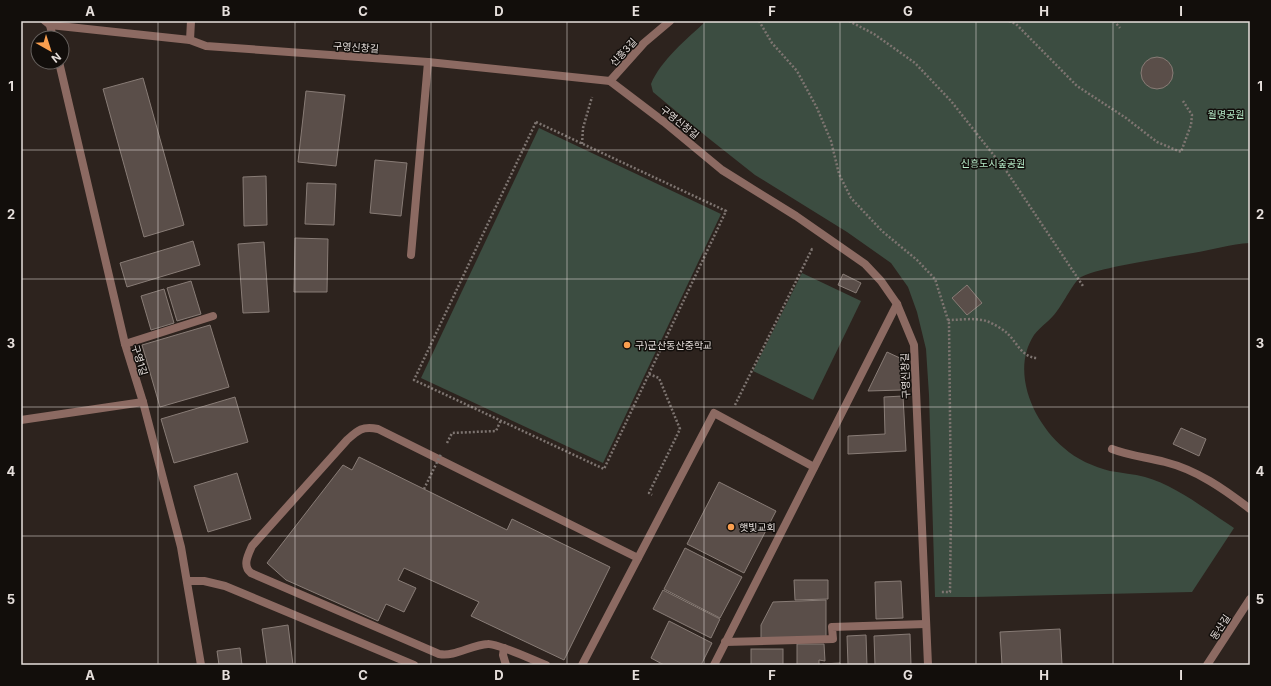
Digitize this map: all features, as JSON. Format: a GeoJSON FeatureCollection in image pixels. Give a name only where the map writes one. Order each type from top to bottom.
{"type":"FeatureCollection","features":[{"type":"Feature","properties":{"kind":"street"},"geometry":{"type":"LineString","coordinates":[[190,40],[192,21]]}},
{"type":"Feature","properties":{"kind":"street","name":"신흥3길"},"geometry":{"type":"LineString","coordinates":[[610,81],[644,43],[670,21]]}},
{"type":"Feature","properties":{"kind":"street","name":"구영신창길"},"geometry":{"type":"LineString","coordinates":[[48,23],[190,40],[206,46],[428,62],[610,81],[664,122],[722,170],[796,216],[865,264],[881,280],[897,304],[914,346],[928,665]]}},
{"type":"Feature","properties":{"kind":"street"},"geometry":{"type":"LineString","coordinates":[[411,255],[428,62]]}},
{"type":"Feature","properties":{"kind":"street","name":"구영1길"},"geometry":{"type":"LineString","coordinates":[[61,70],[125,344],[143,402],[181,548],[201,665]]}},
{"type":"Feature","properties":{"kind":"street"},"geometry":{"type":"LineString","coordinates":[[714,665],[897,304]]}},
{"type":"Feature","properties":{"kind":"street"},"geometry":{"type":"LineString","coordinates":[[125,344],[213,316]]}},
{"type":"Feature","properties":{"kind":"street"},"geometry":{"type":"LineString","coordinates":[[21,420],[143,402]]}},
{"type":"Feature","properties":{"kind":"street"},"geometry":{"type":"LineString","coordinates":[[582,665],[714,413],[814,467]]}},
{"type":"Feature","properties":{"kind":"street"},"geometry":{"type":"LineString","coordinates":[[546,665],[488,643],[446,655],[439,654],[251,573],[246,567],[246,563],[252,546],[347,440],[358,430],[369,427],[378,429],[638,558]]}},
{"type":"Feature","properties":{"kind":"street"},"geometry":{"type":"LineString","coordinates":[[1112,449],[1128,455],[1165,462],[1190,470],[1222,487],[1250,509]]}},
{"type":"Feature","properties":{"kind":"street"},"geometry":{"type":"LineString","coordinates":[[187,581],[204,581],[225,586],[414,665]]}},
{"type":"Feature","properties":{"kind":"street","name":"동산길"},"geometry":{"type":"LineString","coordinates":[[1207,665],[1250,599]]}},
{"type":"Feature","properties":{"kind":"street"},"geometry":{"type":"LineString","coordinates":[[725,642],[833,639],[832,627],[926,624]]}},
{"type":"Feature","properties":{"kind":"street"},"geometry":{"type":"LineString","coordinates":[[504,648],[503,655],[506,665]]}},
{"type":"Feature","properties":{"kind":"path"},"geometry":{"type":"LineString","coordinates":[[849,21],[874,34],[915,63],[951,101],[1007,172],[1083,286]]}},
{"type":"Feature","properties":{"kind":"path"},"geometry":{"type":"LineString","coordinates":[[1009,21],[1016,24],[1077,86],[1126,118],[1157,142],[1181,152],[1191,125],[1192,115],[1183,101]]}},
{"type":"Feature","properties":{"kind":"path"},"geometry":{"type":"LineString","coordinates":[[1114,21],[1120,28]]}},
{"type":"Feature","properties":{"kind":"path"},"geometry":{"type":"LineString","coordinates":[[582,144],[591,98],[602,86],[610,81]]}},
{"type":"Feature","properties":{"kind":"path"},"geometry":{"type":"LineString","coordinates":[[536,122],[582,144],[726,211],[604,469],[414,380],[536,122]]}},
{"type":"Feature","properties":{"kind":"path"},"geometry":{"type":"LineString","coordinates":[[734,407],[812,249],[818,252]]}},
{"type":"Feature","properties":{"kind":"path"},"geometry":{"type":"LineString","coordinates":[[948,320],[980,319],[989,322],[1007,334],[1019,349],[1031,358],[1037,358]]}},
{"type":"Feature","properties":{"kind":"path"},"geometry":{"type":"LineString","coordinates":[[649,374],[659,378],[680,429],[649,493]]}},
{"type":"Feature","properties":{"kind":"path"},"geometry":{"type":"LineString","coordinates":[[446,444],[452,433],[496,431],[501,420]]}},
{"type":"Feature","properties":{"kind":"path"},"geometry":{"type":"LineString","coordinates":[[424,489],[441,454]]}},
{"type":"Feature","properties":{"kind":"green space","name":"신흥도시숲공원"},"geometry":{"type":"Polygon","coordinates":[[[706,21],[1250,21],[1250,243],[1119,266],[1081,277],[1075,283],[1055,314],[1034,335],[1027,349],[1024,365],[1025,380],[1035,411],[1043,425],[1069,452],[1098,467],[1110,471],[1145,477],[1168,486],[1191,499],[1234,528],[1192,592],[935,597],[929,395],[926,349],[917,312],[908,287],[891,263],[847,232],[755,175],[653,92],[651,84],[655,75],[675,50],[706,21]]]}},
{"type":"Feature","properties":{"kind":"green space"},"geometry":{"type":"Polygon","coordinates":[[[539,128],[721,214],[603,463],[421,378],[539,128]]]}},
{"type":"Feature","properties":{"kind":"green space"},"geometry":{"type":"Polygon","coordinates":[[[802,273],[861,301],[813,400],[753,371],[802,273]]]}},
{"type":"Feature","properties":{"kind":"building"},"geometry":{"type":"Polygon","coordinates":[[[1157,57],[1163,58],[1170,64],[1173,73],[1172,79],[1166,86],[1157,89],[1151,88],[1144,82],[1141,73],[1142,67],[1148,60],[1157,57]]]}},
{"type":"Feature","properties":{"kind":"building"},"geometry":{"type":"Polygon","coordinates":[[[143,78],[184,225],[144,237],[103,89],[143,78]]]}},
{"type":"Feature","properties":{"kind":"building"},"geometry":{"type":"Polygon","coordinates":[[[306,91],[345,95],[336,166],[298,162],[306,91]]]}},
{"type":"Feature","properties":{"kind":"building"},"geometry":{"type":"Polygon","coordinates":[[[375,160],[407,163],[401,216],[370,213],[375,160]]]}},
{"type":"Feature","properties":{"kind":"building"},"geometry":{"type":"Polygon","coordinates":[[[266,176],[267,225],[244,226],[243,177],[266,176]]]}},
{"type":"Feature","properties":{"kind":"building"},"geometry":{"type":"Polygon","coordinates":[[[307,183],[336,184],[334,225],[305,224],[307,183]]]}},
{"type":"Feature","properties":{"kind":"building"},"geometry":{"type":"Polygon","coordinates":[[[295,238],[328,239],[327,292],[294,292],[295,238]]]}},
{"type":"Feature","properties":{"kind":"building"},"geometry":{"type":"Polygon","coordinates":[[[193,241],[200,265],[127,287],[120,263],[193,241]]]}},
{"type":"Feature","properties":{"kind":"building"},"geometry":{"type":"Polygon","coordinates":[[[264,242],[269,312],[243,313],[238,244],[264,242]]]}},
{"type":"Feature","properties":{"kind":"building"},"geometry":{"type":"Polygon","coordinates":[[[843,274],[861,283],[856,293],[838,285],[843,274]]]}},
{"type":"Feature","properties":{"kind":"building"},"geometry":{"type":"Polygon","coordinates":[[[191,281],[201,314],[177,321],[167,288],[191,281]]]}},
{"type":"Feature","properties":{"kind":"building"},"geometry":{"type":"Polygon","coordinates":[[[967,285],[982,303],[967,315],[952,298],[967,285]]]}},
{"type":"Feature","properties":{"kind":"building"},"geometry":{"type":"Polygon","coordinates":[[[164,289],[174,323],[151,330],[141,296],[164,289]]]}},
{"type":"Feature","properties":{"kind":"building"},"geometry":{"type":"Polygon","coordinates":[[[210,325],[229,387],[160,407],[142,345],[210,325]]]}},
{"type":"Feature","properties":{"kind":"building"},"geometry":{"type":"Polygon","coordinates":[[[887,352],[902,359],[903,390],[868,391],[887,352]]]}},
{"type":"Feature","properties":{"kind":"building"},"geometry":{"type":"Polygon","coordinates":[[[903,396],[906,451],[848,454],[848,436],[885,434],[884,397],[903,396]]]}},
{"type":"Feature","properties":{"kind":"building"},"geometry":{"type":"Polygon","coordinates":[[[235,397],[248,442],[174,463],[161,419],[235,397]]]}},
{"type":"Feature","properties":{"kind":"building"},"geometry":{"type":"Polygon","coordinates":[[[1181,428],[1206,439],[1199,456],[1173,444],[1181,428]]]}},
{"type":"Feature","properties":{"kind":"building"},"geometry":{"type":"Polygon","coordinates":[[[359,457],[507,530],[512,519],[610,567],[564,660],[471,616],[479,602],[404,568],[398,580],[416,588],[404,612],[386,604],[378,621],[286,580],[267,563],[343,465],[352,470],[359,457]]]}},
{"type":"Feature","properties":{"kind":"building"},"geometry":{"type":"Polygon","coordinates":[[[237,473],[251,519],[208,532],[194,486],[237,473]]]}},
{"type":"Feature","properties":{"kind":"building","name":"햇빛교회"},"geometry":{"type":"Polygon","coordinates":[[[719,482],[776,511],[744,573],[687,544],[719,482]]]}},
{"type":"Feature","properties":{"kind":"building"},"geometry":{"type":"Polygon","coordinates":[[[685,548],[742,577],[720,618],[664,589],[685,548]]]}},
{"type":"Feature","properties":{"kind":"building"},"geometry":{"type":"Polygon","coordinates":[[[794,580],[828,580],[828,599],[795,600],[794,580]]]}},
{"type":"Feature","properties":{"kind":"building"},"geometry":{"type":"Polygon","coordinates":[[[901,581],[903,618],[876,619],[875,582],[901,581]]]}},
{"type":"Feature","properties":{"kind":"building"},"geometry":{"type":"Polygon","coordinates":[[[663,590],[720,619],[711,638],[653,609],[663,590]]]}},
{"type":"Feature","properties":{"kind":"building"},"geometry":{"type":"Polygon","coordinates":[[[826,600],[826,637],[761,639],[761,625],[773,602],[826,600]]]}},
{"type":"Feature","properties":{"kind":"building"},"geometry":{"type":"Polygon","coordinates":[[[669,621],[712,643],[701,665],[664,665],[651,658],[669,621]]]}},
{"type":"Feature","properties":{"kind":"building"},"geometry":{"type":"Polygon","coordinates":[[[288,625],[293,665],[267,665],[262,629],[288,625]]]}},
{"type":"Feature","properties":{"kind":"building"},"geometry":{"type":"Polygon","coordinates":[[[1060,629],[1062,665],[1002,665],[1000,632],[1060,629]]]}},
{"type":"Feature","properties":{"kind":"building"},"geometry":{"type":"Polygon","coordinates":[[[910,634],[911,665],[875,665],[874,636],[910,634]]]}},
{"type":"Feature","properties":{"kind":"building"},"geometry":{"type":"Polygon","coordinates":[[[866,635],[867,665],[848,665],[847,636],[866,635]]]}},
{"type":"Feature","properties":{"kind":"building"},"geometry":{"type":"Polygon","coordinates":[[[797,644],[824,644],[825,661],[819,660],[819,665],[797,665],[797,644]]]}},
{"type":"Feature","properties":{"kind":"building"},"geometry":{"type":"Polygon","coordinates":[[[240,648],[242,665],[219,665],[217,651],[240,648]]]}},
{"type":"Feature","properties":{"kind":"building"},"geometry":{"type":"Polygon","coordinates":[[[751,649],[783,649],[783,665],[751,665],[751,649]]]}},
{"type":"Feature","properties":{"kind":"building"},"geometry":{"type":"Polygon","coordinates":[[[840,663],[841,665],[822,665],[822,664],[840,663]]]}},
{"type":"Feature","properties":{"kind":"place","name":"구)군산동산중학교"},"geometry":{"type":"Point","coordinates":[627,345]}},
{"type":"Feature","properties":{"kind":"place","name":"햇빛교회"},"geometry":{"type":"Point","coordinates":[731,527]}},
{"type":"Feature","properties":{"kind":"park label","name":"월명공원"},"geometry":{"type":"Point","coordinates":[1226,114]}}]}
